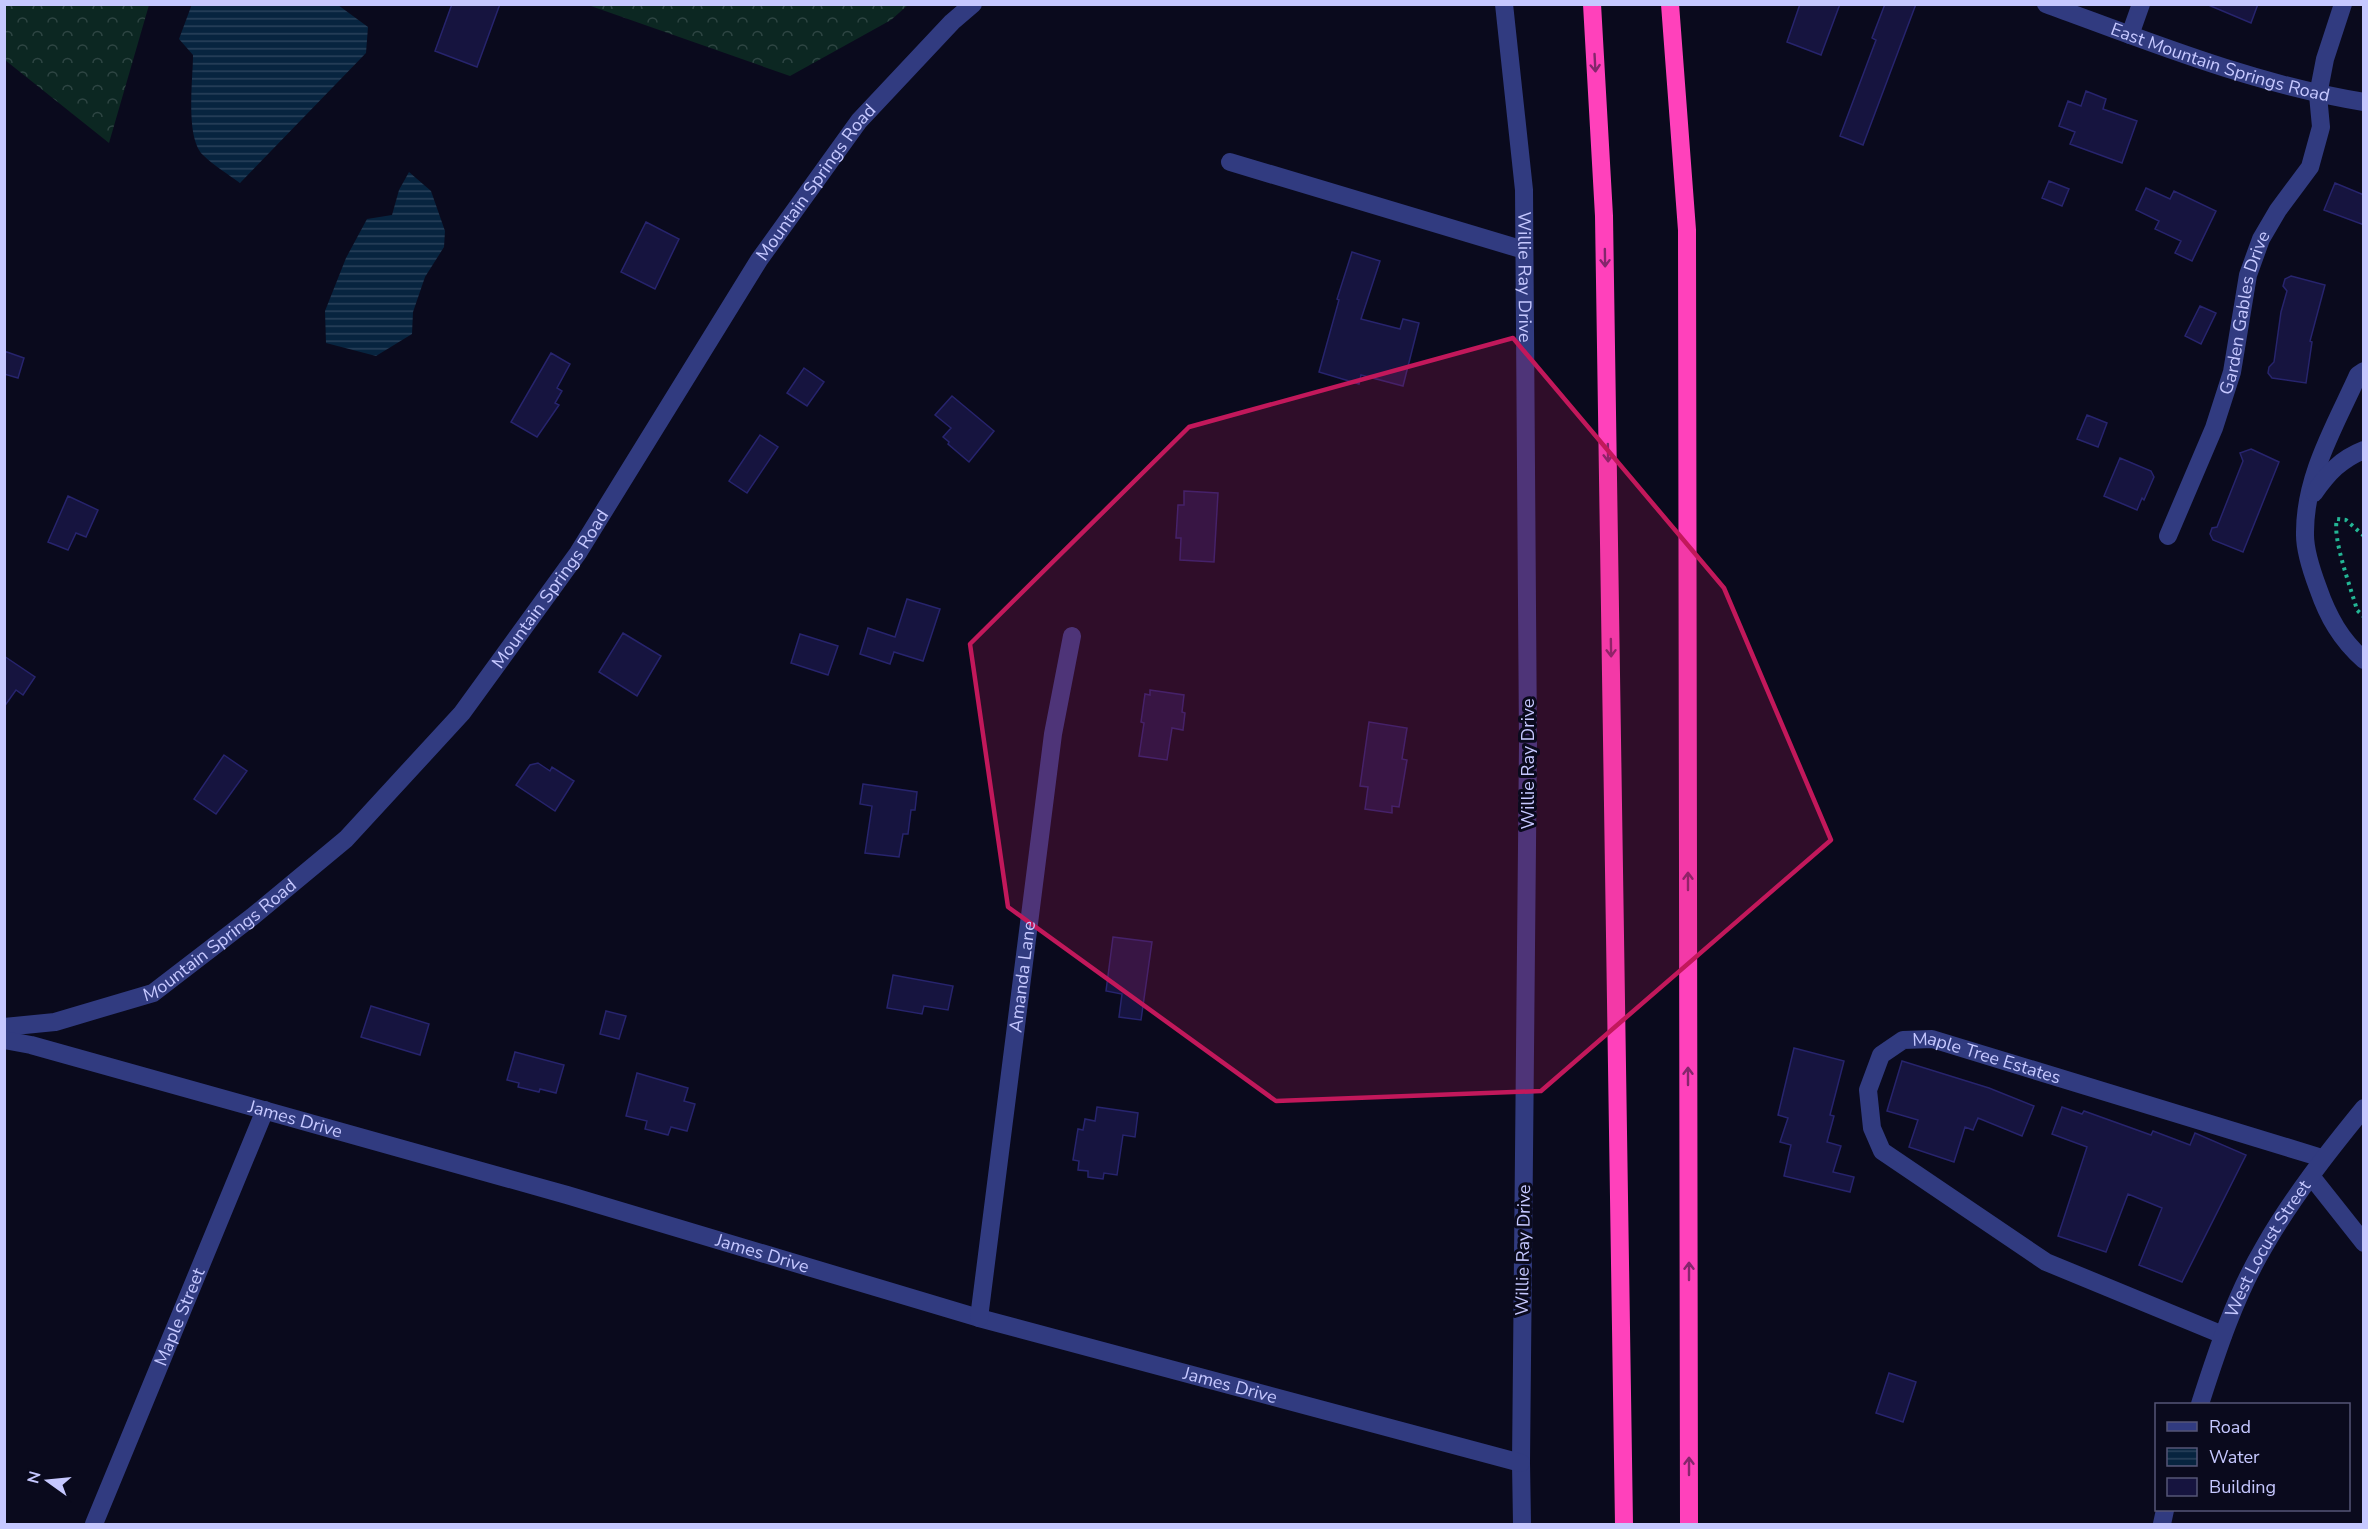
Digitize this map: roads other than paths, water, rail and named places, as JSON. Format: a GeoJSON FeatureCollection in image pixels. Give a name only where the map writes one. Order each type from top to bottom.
{"type":"FeatureCollection","features":[{"type":"Feature","properties":{"kind":"highway"},"geometry":{"type":"LineString","coordinates":[[1592,4],[1604,216],[1624,1524]]}},
{"type":"Feature","properties":{"kind":"highway"},"geometry":{"type":"LineString","coordinates":[[1670,4],[1687,230],[1689,1524]]}},
{"type":"Feature","properties":{"kind":"street","name":"Mountain Springs Road"},"geometry":{"type":"LineString","coordinates":[[4,1027],[55,1022],[153,993],[252,917],[346,839],[462,713],[578,553],[759,260],[859,121],[952,22],[973,4]]}},
{"type":"Feature","properties":{"kind":"street","name":"Willie Ray Drive"},"geometry":{"type":"LineString","coordinates":[[1504,4],[1524,190],[1528,743],[1522,1524]]}},
{"type":"Feature","properties":{"kind":"street","name":"East Mountain Springs Road"},"geometry":{"type":"LineString","coordinates":[[2046,4],[2241,75],[2318,94],[2364,102]]}},
{"type":"Feature","properties":{"kind":"street"},"geometry":{"type":"LineString","coordinates":[[2130,35],[2141,4]]}},
{"type":"Feature","properties":{"kind":"street","name":"Garden Gables Drive"},"geometry":{"type":"LineString","coordinates":[[2168,536],[2214,428],[2232,372],[2248,275],[2261,238],[2278,210],[2310,167],[2321,127],[2318,94],[2325,58],[2343,4]]}},
{"type":"Feature","properties":{"kind":"street"},"geometry":{"type":"LineString","coordinates":[[1230,162],[1524,250]]}},
{"type":"Feature","properties":{"kind":"street"},"geometry":{"type":"LineString","coordinates":[[2364,371],[2358,375],[2315,471],[2308,501],[2305,536],[2312,571],[2325,607],[2336,629],[2364,660]]}},
{"type":"Feature","properties":{"kind":"street"},"geometry":{"type":"LineString","coordinates":[[2308,501],[2327,474],[2349,456],[2364,450]]}},
{"type":"Feature","properties":{"kind":"street","name":"Amanda Lane"},"geometry":{"type":"LineString","coordinates":[[979,1318],[1053,734],[1072,636]]}},
{"type":"Feature","properties":{"kind":"street","name":"Maple Tree Estates"},"geometry":{"type":"LineString","coordinates":[[2223,1335],[2046,1262],[1882,1151],[1872,1128],[1868,1090],[1881,1055],[1903,1040],[1932,1039],[2322,1158]]}},
{"type":"Feature","properties":{"kind":"street","name":"James Drive"},"geometry":{"type":"LineString","coordinates":[[4,1040],[31,1045],[567,1195],[979,1318],[1521,1463]]}},
{"type":"Feature","properties":{"kind":"street","name":"West Locust Street"},"geometry":{"type":"LineString","coordinates":[[2200,1403],[2223,1335],[2264,1247],[2322,1158],[2364,1108]]}},
{"type":"Feature","properties":{"kind":"street","name":"Maple Street"},"geometry":{"type":"LineString","coordinates":[[94,1524],[265,1110]]}},
{"type":"Feature","properties":{"kind":"street"},"geometry":{"type":"LineString","coordinates":[[2311,1176],[2364,1243]]}},
{"type":"Feature","properties":{"kind":"water"},"geometry":{"type":"Polygon","coordinates":[[[192,4],[338,5],[368,27],[366,53],[240,183],[216,166],[197,147],[191,108],[193,55],[179,39],[192,4]]]}},
{"type":"Feature","properties":{"kind":"water"},"geometry":{"type":"Polygon","coordinates":[[[409,172],[431,191],[445,231],[444,247],[425,277],[413,312],[412,334],[376,356],[326,343],[325,311],[346,258],[367,219],[392,215],[399,190],[409,172]]]}}]}
